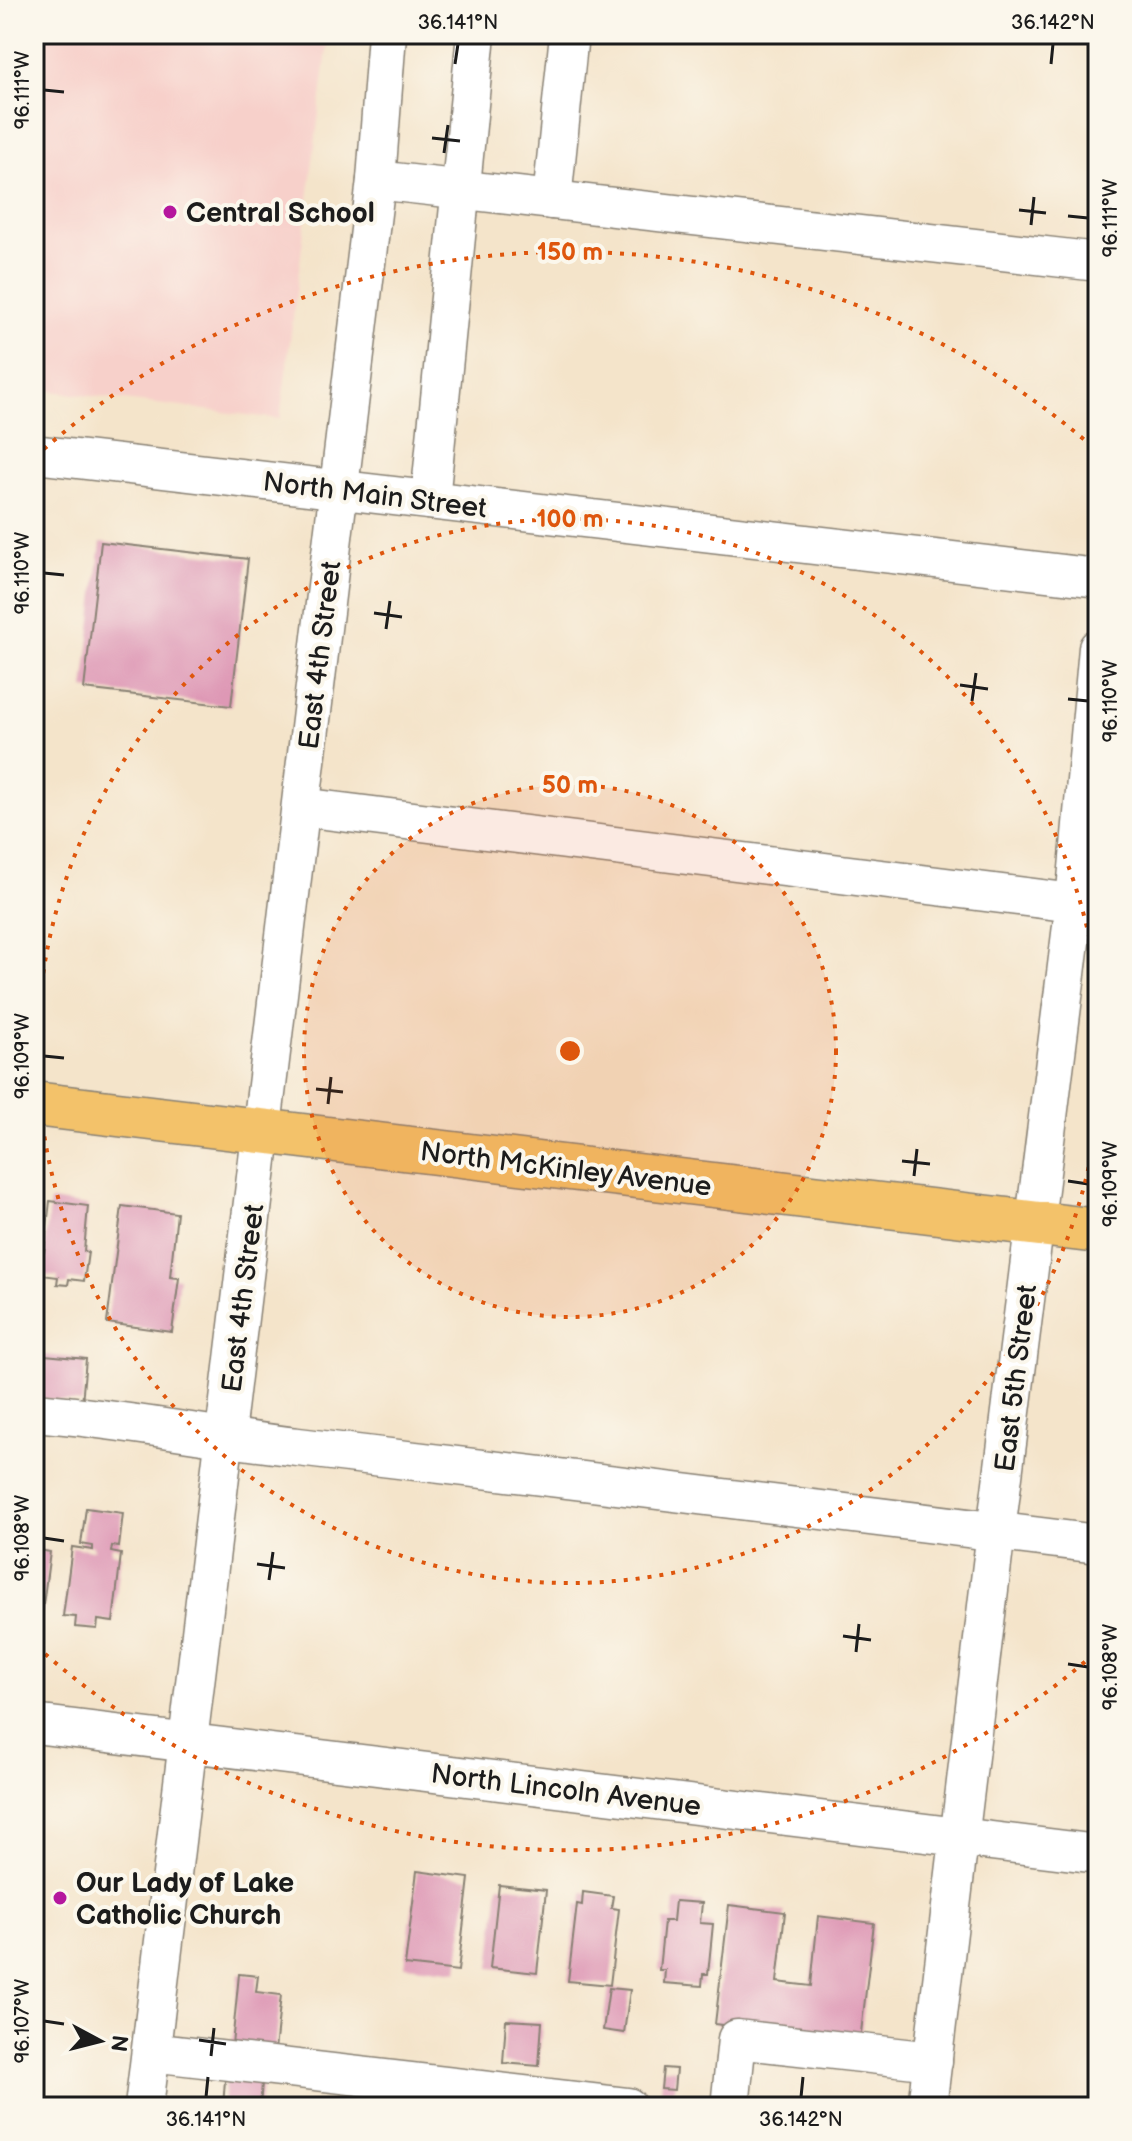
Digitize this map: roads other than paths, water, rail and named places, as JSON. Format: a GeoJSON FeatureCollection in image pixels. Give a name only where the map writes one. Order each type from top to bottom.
{"type":"FeatureCollection","features":[{"type":"Feature","properties":{"kind":"main road","name":"North McKinley Avenue"},"geometry":{"type":"LineString","coordinates":[[34,1104],[1098,1231]]}},
{"type":"Feature","properties":{"kind":"street","name":"East 4th Street"},"geometry":{"type":"LineString","coordinates":[[144,2107],[376,180],[387,34]]}},
{"type":"Feature","properties":{"kind":"street"},"geometry":{"type":"LineString","coordinates":[[430,500],[476,34]]}},
{"type":"Feature","properties":{"kind":"street"},"geometry":{"type":"LineString","coordinates":[[552,200],[569,34]]}},
{"type":"Feature","properties":{"kind":"street"},"geometry":{"type":"LineString","coordinates":[[376,180],[1098,262]]}},
{"type":"Feature","properties":{"kind":"street","name":"North Main Street"},"geometry":{"type":"LineString","coordinates":[[34,454],[1098,578]]}},
{"type":"Feature","properties":{"kind":"street","name":"East 5th Street"},"geometry":{"type":"LineString","coordinates":[[927,2107],[1035,1225],[1086,904],[1098,648]]}},
{"type":"Feature","properties":{"kind":"street"},"geometry":{"type":"LineString","coordinates":[[301,807],[1086,904]]}},
{"type":"Feature","properties":{"kind":"street"},"geometry":{"type":"LineString","coordinates":[[34,1412],[81,1416],[224,1439],[711,1495],[1098,1544]]}},
{"type":"Feature","properties":{"kind":"street","name":"North Lincoln Avenue"},"geometry":{"type":"LineString","coordinates":[[34,1724],[1098,1854]]}},
{"type":"Feature","properties":{"kind":"street"},"geometry":{"type":"LineString","coordinates":[[730,2107],[737,2039],[933,2061]]}},
{"type":"Feature","properties":{"kind":"street"},"geometry":{"type":"LineString","coordinates":[[151,2052],[628,2107]]}},
{"type":"Feature","properties":{"kind":"place","name":"Central School"},"geometry":{"type":"Point","coordinates":[170,212]}},
{"type":"Feature","properties":{"kind":"place","name":"Our Lady of Lake Catholic Church"},"geometry":{"type":"Point","coordinates":[60,1898]}}]}
